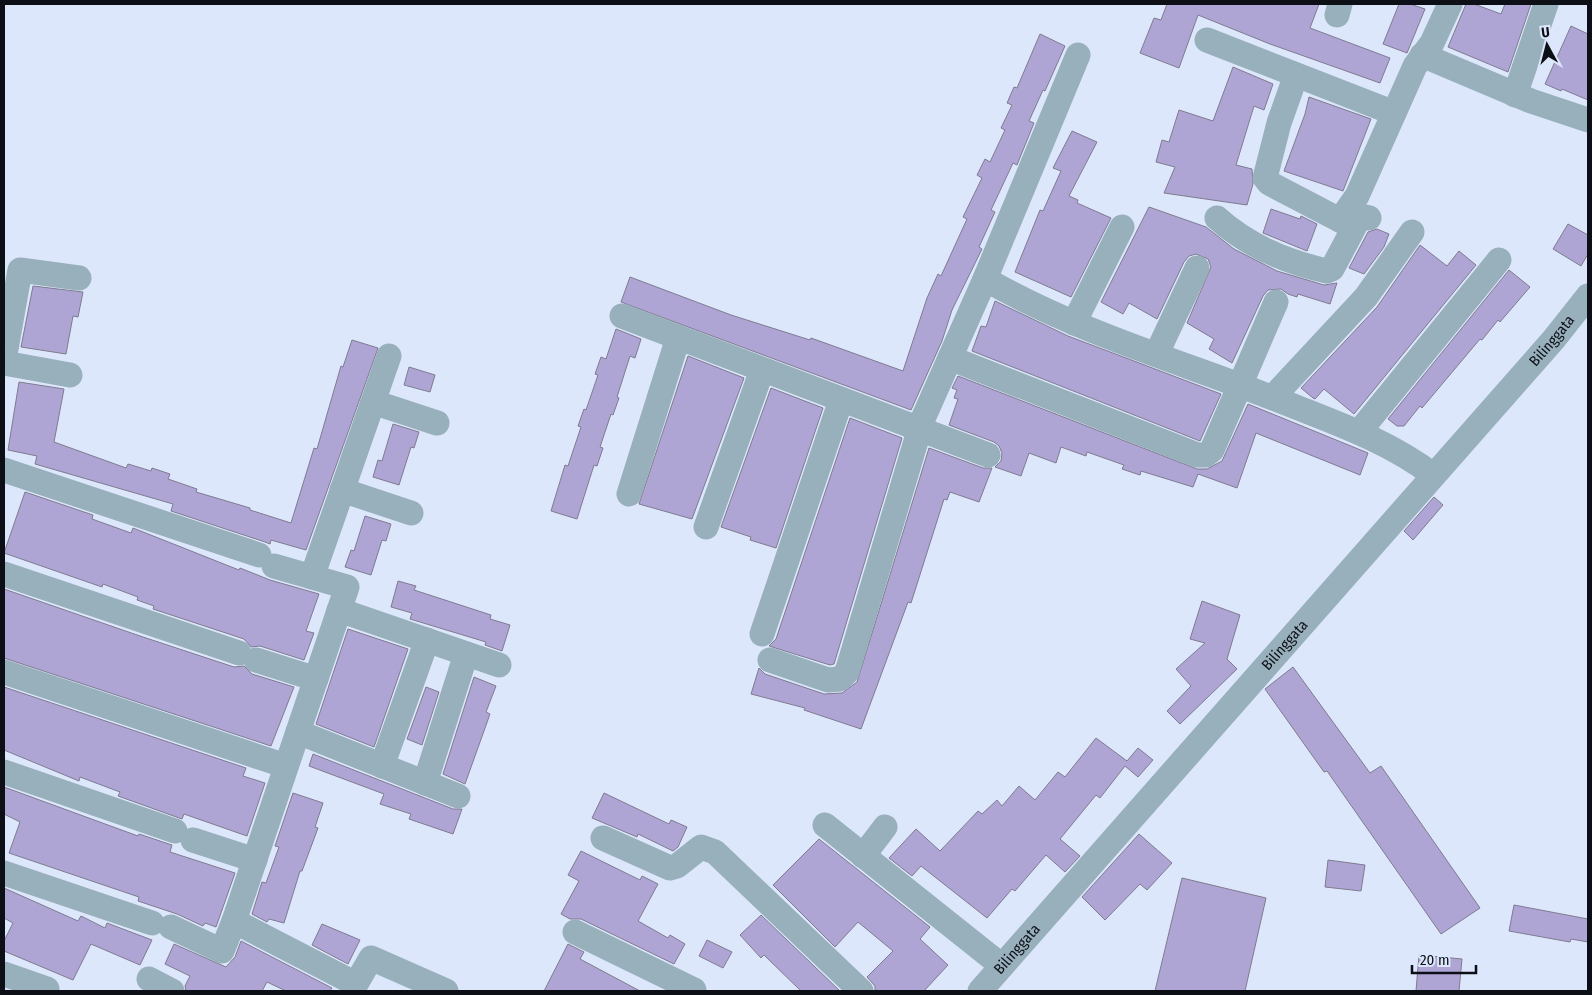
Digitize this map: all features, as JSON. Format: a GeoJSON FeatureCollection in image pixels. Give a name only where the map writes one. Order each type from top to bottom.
{"type":"FeatureCollection","features":[{"type":"Feature","properties":{"kind":"street"},"geometry":{"type":"LineString","coordinates":[[1217,218],[1228,228],[1257,246],[1291,261],[1327,271],[1332,269],[1354,222],[1357,196],[1422,55],[1432,44],[1450,4]]}},
{"type":"Feature","properties":{"kind":"street"},"geometry":{"type":"LineString","coordinates":[[1515,95],[1546,4]]}},
{"type":"Feature","properties":{"kind":"street"},"geometry":{"type":"LineString","coordinates":[[1207,40],[1394,113]]}},
{"type":"Feature","properties":{"kind":"street"},"geometry":{"type":"LineString","coordinates":[[770,660],[828,680],[840,679],[847,672],[920,430],[1078,55]]}},
{"type":"Feature","properties":{"kind":"street"},"geometry":{"type":"LineString","coordinates":[[1422,55],[1515,95],[1588,120]]}},
{"type":"Feature","properties":{"kind":"street"},"geometry":{"type":"LineString","coordinates":[[1296,75],[1279,123],[1264,174],[1265,178],[1269,183],[1354,222]]}},
{"type":"Feature","properties":{"kind":"street"},"geometry":{"type":"LineString","coordinates":[[1074,323],[1122,227]]}},
{"type":"Feature","properties":{"kind":"street"},"geometry":{"type":"LineString","coordinates":[[1274,397],[1366,297],[1412,232]]}},
{"type":"Feature","properties":{"kind":"street"},"geometry":{"type":"LineString","coordinates":[[1359,432],[1499,260]]}},
{"type":"Feature","properties":{"kind":"street"},"geometry":{"type":"LineString","coordinates":[[1157,354],[1196,268]]}},
{"type":"Feature","properties":{"kind":"street"},"geometry":{"type":"LineString","coordinates":[[70,375],[4,362],[20,270],[79,278]]}},
{"type":"Feature","properties":{"kind":"street"},"geometry":{"type":"LineString","coordinates":[[985,279],[1014,296],[1074,323],[1274,397],[1359,432],[1428,471]]}},
{"type":"Feature","properties":{"kind":"street","name":"Bilinggata"},"geometry":{"type":"LineString","coordinates":[[980,991],[994,959],[1428,471],[1554,339],[1588,296]]}},
{"type":"Feature","properties":{"kind":"street"},"geometry":{"type":"LineString","coordinates":[[950,358],[1197,455],[1206,455],[1212,450],[1276,302]]}},
{"type":"Feature","properties":{"kind":"street"},"geometry":{"type":"LineString","coordinates":[[622,316],[988,455]]}},
{"type":"Feature","properties":{"kind":"street"},"geometry":{"type":"LineString","coordinates":[[629,494],[678,338]]}},
{"type":"Feature","properties":{"kind":"street"},"geometry":{"type":"LineString","coordinates":[[312,577],[389,356]]}},
{"type":"Feature","properties":{"kind":"street"},"geometry":{"type":"LineString","coordinates":[[706,527],[762,370]]}},
{"type":"Feature","properties":{"kind":"street"},"geometry":{"type":"LineString","coordinates":[[762,634],[841,400]]}},
{"type":"Feature","properties":{"kind":"street"},"geometry":{"type":"LineString","coordinates":[[373,402],[437,423]]}},
{"type":"Feature","properties":{"kind":"street"},"geometry":{"type":"LineString","coordinates":[[4,470],[312,577],[347,587],[255,860],[222,951],[161,925],[4,872]]}},
{"type":"Feature","properties":{"kind":"street"},"geometry":{"type":"LineString","coordinates":[[342,490],[411,513]]}},
{"type":"Feature","properties":{"kind":"street"},"geometry":{"type":"LineString","coordinates":[[4,574],[316,679]]}},
{"type":"Feature","properties":{"kind":"street"},"geometry":{"type":"LineString","coordinates":[[339,610],[499,665]]}},
{"type":"Feature","properties":{"kind":"street"},"geometry":{"type":"LineString","coordinates":[[382,766],[427,640]]}},
{"type":"Feature","properties":{"kind":"street"},"geometry":{"type":"LineString","coordinates":[[425,783],[466,654]]}},
{"type":"Feature","properties":{"kind":"street"},"geometry":{"type":"LineString","coordinates":[[4,672],[286,766]]}},
{"type":"Feature","properties":{"kind":"street"},"geometry":{"type":"LineString","coordinates":[[298,732],[458,796]]}},
{"type":"Feature","properties":{"kind":"street"},"geometry":{"type":"LineString","coordinates":[[4,772],[255,860]]}},
{"type":"Feature","properties":{"kind":"street"},"geometry":{"type":"LineString","coordinates":[[825,825],[994,959]]}},
{"type":"Feature","properties":{"kind":"street"},"geometry":{"type":"LineString","coordinates":[[863,856],[885,827]]}},
{"type":"Feature","properties":{"kind":"street"},"geometry":{"type":"LineString","coordinates":[[603,838],[670,868],[677,866],[701,847],[715,852],[861,991]]}},
{"type":"Feature","properties":{"kind":"street"},"geometry":{"type":"LineString","coordinates":[[234,921],[356,984],[371,958],[446,991]]}},
{"type":"Feature","properties":{"kind":"street"},"geometry":{"type":"LineString","coordinates":[[575,932],[697,986]]}},
{"type":"Feature","properties":{"kind":"street"},"geometry":{"type":"LineString","coordinates":[[149,979],[172,991]]}},
{"type":"Feature","properties":{"kind":"street"},"geometry":{"type":"LineString","coordinates":[[8,981],[47,989]]}},
{"type":"Feature","properties":{"kind":"building"},"geometry":{"type":"Polygon","coordinates":[[[1167,4],[1319,4],[1310,28],[1390,58],[1380,83],[1270,44],[1198,15],[1179,68],[1140,53],[1154,18],[1161,20],[1167,4]]]}},
{"type":"Feature","properties":{"kind":"building"},"geometry":{"type":"Polygon","coordinates":[[[1399,4],[1410,4],[1425,9],[1407,53],[1383,44],[1399,4]]]}},
{"type":"Feature","properties":{"kind":"building"},"geometry":{"type":"Polygon","coordinates":[[[1466,4],[1474,4],[1501,14],[1505,4],[1531,4],[1508,72],[1448,47],[1466,4]]]}},
{"type":"Feature","properties":{"kind":"building"},"geometry":{"type":"Polygon","coordinates":[[[1571,26],[1588,34],[1588,100],[1545,84],[1571,26]]]}},
{"type":"Feature","properties":{"kind":"building"},"geometry":{"type":"Polygon","coordinates":[[[1040,34],[1065,46],[1029,121],[1034,123],[1017,165],[1013,163],[991,210],[995,212],[979,247],[982,249],[952,310],[942,341],[911,410],[621,302],[630,277],[731,315],[810,340],[811,338],[903,371],[927,298],[938,274],[941,276],[967,219],[963,217],[982,178],[977,175],[985,159],[990,162],[1005,130],[1001,128],[1012,105],[1007,103],[1014,87],[1017,88],[1040,34]]]}},
{"type":"Feature","properties":{"kind":"building"},"geometry":{"type":"Polygon","coordinates":[[[1233,67],[1273,84],[1264,110],[1254,106],[1236,165],[1252,169],[1253,184],[1247,205],[1164,193],[1175,167],[1156,162],[1162,140],[1169,142],[1179,110],[1213,121],[1233,67]]]}},
{"type":"Feature","properties":{"kind":"building"},"geometry":{"type":"Polygon","coordinates":[[[1309,97],[1371,119],[1343,191],[1284,171],[1305,114],[1309,97]]]}},
{"type":"Feature","properties":{"kind":"building"},"geometry":{"type":"Polygon","coordinates":[[[1072,131],[1097,142],[1069,196],[1078,200],[1077,203],[1111,218],[1071,297],[1015,272],[1040,210],[1043,211],[1061,171],[1053,168],[1072,131]]]}},
{"type":"Feature","properties":{"kind":"building"},"geometry":{"type":"Polygon","coordinates":[[[1149,207],[1206,227],[1234,249],[1277,271],[1324,285],[1337,283],[1330,304],[1298,294],[1297,297],[1281,289],[1268,290],[1263,296],[1232,363],[1209,349],[1214,339],[1187,323],[1211,267],[1208,259],[1196,254],[1189,256],[1184,262],[1157,319],[1129,303],[1123,314],[1101,302],[1149,207]]]}},
{"type":"Feature","properties":{"kind":"building"},"geometry":{"type":"Polygon","coordinates":[[[1271,209],[1300,219],[1301,216],[1317,224],[1307,251],[1263,233],[1271,209]]]}},
{"type":"Feature","properties":{"kind":"building"},"geometry":{"type":"Polygon","coordinates":[[[1568,224],[1588,235],[1588,254],[1581,266],[1553,249],[1568,224]]]}},
{"type":"Feature","properties":{"kind":"building"},"geometry":{"type":"Polygon","coordinates":[[[1377,229],[1389,234],[1384,247],[1364,274],[1349,268],[1368,232],[1377,229]]]}},
{"type":"Feature","properties":{"kind":"building"},"geometry":{"type":"Polygon","coordinates":[[[1420,245],[1447,266],[1459,251],[1476,265],[1354,414],[1324,389],[1315,399],[1313,398],[1301,388],[1377,307],[1420,245]]]}},
{"type":"Feature","properties":{"kind":"building"},"geometry":{"type":"Polygon","coordinates":[[[1509,270],[1530,287],[1500,322],[1498,320],[1482,340],[1480,339],[1422,408],[1420,406],[1404,426],[1397,426],[1388,419],[1509,270]]]}},
{"type":"Feature","properties":{"kind":"building"},"geometry":{"type":"Polygon","coordinates":[[[33,286],[83,292],[78,317],[73,316],[66,354],[21,347],[33,286]]]}},
{"type":"Feature","properties":{"kind":"building"},"geometry":{"type":"Polygon","coordinates":[[[995,301],[1068,336],[1221,394],[1200,441],[972,351],[981,326],[986,327],[995,301]]]}},
{"type":"Feature","properties":{"kind":"building"},"geometry":{"type":"Polygon","coordinates":[[[616,329],[641,339],[635,358],[630,356],[617,397],[619,398],[613,415],[611,414],[600,447],[603,448],[597,466],[594,465],[577,519],[551,511],[565,465],[568,466],[581,427],[578,426],[584,409],[586,410],[598,375],[595,374],[601,357],[606,359],[616,329]]]}},
{"type":"Feature","properties":{"kind":"building"},"geometry":{"type":"Polygon","coordinates":[[[352,340],[378,348],[306,550],[271,540],[270,544],[171,511],[173,504],[35,464],[37,456],[8,450],[19,382],[64,389],[54,442],[126,468],[128,464],[151,471],[152,468],[170,474],[168,479],[197,489],[196,492],[250,508],[250,510],[291,523],[314,448],[317,449],[341,366],[343,367],[352,340]]]}},
{"type":"Feature","properties":{"kind":"building"},"geometry":{"type":"Polygon","coordinates":[[[688,356],[744,378],[692,519],[639,504],[688,356]]]}},
{"type":"Feature","properties":{"kind":"building"},"geometry":{"type":"Polygon","coordinates":[[[409,367],[435,375],[430,392],[404,385],[409,367]]]}},
{"type":"Feature","properties":{"kind":"building"},"geometry":{"type":"Polygon","coordinates":[[[958,376],[1197,469],[1207,469],[1222,461],[1248,404],[1368,453],[1360,475],[1256,433],[1237,488],[1198,474],[1193,487],[1141,471],[1140,475],[1122,469],[1124,465],[1087,452],[1086,456],[1061,447],[1056,463],[1029,453],[1021,476],[995,467],[1001,461],[1002,453],[999,446],[994,442],[949,425],[958,399],[954,398],[957,390],[952,388],[958,376]]]}},
{"type":"Feature","properties":{"kind":"building"},"geometry":{"type":"Polygon","coordinates":[[[771,388],[823,408],[776,548],[750,540],[751,537],[721,527],[771,388]]]}},
{"type":"Feature","properties":{"kind":"building"},"geometry":{"type":"Polygon","coordinates":[[[850,418],[902,438],[834,664],[830,665],[769,646],[776,639],[850,418]]]}},
{"type":"Feature","properties":{"kind":"building"},"geometry":{"type":"Polygon","coordinates":[[[393,424],[419,432],[414,448],[411,447],[399,485],[373,477],[378,460],[382,461],[393,424]]]}},
{"type":"Feature","properties":{"kind":"building"},"geometry":{"type":"Polygon","coordinates":[[[929,448],[983,468],[992,468],[979,502],[950,492],[947,500],[944,499],[911,603],[908,602],[861,729],[804,710],[805,708],[751,694],[759,668],[765,674],[824,694],[842,693],[857,682],[929,448]]]}},
{"type":"Feature","properties":{"kind":"building"},"geometry":{"type":"Polygon","coordinates":[[[25,492],[93,515],[92,519],[131,533],[133,528],[239,570],[240,568],[270,580],[319,594],[306,631],[314,633],[304,660],[260,646],[251,647],[244,639],[153,609],[154,606],[137,600],[138,597],[103,584],[102,587],[4,553],[25,492]]]}},
{"type":"Feature","properties":{"kind":"building"},"geometry":{"type":"Polygon","coordinates":[[[1434,497],[1443,505],[1413,540],[1404,531],[1434,497]]]}},
{"type":"Feature","properties":{"kind":"building"},"geometry":{"type":"Polygon","coordinates":[[[365,516],[391,524],[386,541],[382,540],[371,575],[345,567],[351,550],[354,551],[365,516]]]}},
{"type":"Feature","properties":{"kind":"building"},"geometry":{"type":"Polygon","coordinates":[[[398,581],[416,586],[414,590],[491,615],[490,619],[510,625],[502,651],[485,645],[486,642],[410,619],[412,613],[391,607],[398,581]]]}},
{"type":"Feature","properties":{"kind":"building"},"geometry":{"type":"Polygon","coordinates":[[[4,589],[234,667],[244,666],[252,674],[294,687],[271,746],[4,658],[4,589]]]}},
{"type":"Feature","properties":{"kind":"building"},"geometry":{"type":"Polygon","coordinates":[[[1202,601],[1240,615],[1227,659],[1237,669],[1180,724],[1167,711],[1191,686],[1176,669],[1205,643],[1190,639],[1202,601]]]}},
{"type":"Feature","properties":{"kind":"building"},"geometry":{"type":"Polygon","coordinates":[[[348,629],[408,649],[374,747],[316,724],[348,629]]]}},
{"type":"Feature","properties":{"kind":"building"},"geometry":{"type":"Polygon","coordinates":[[[1293,667],[1370,773],[1381,766],[1480,908],[1441,934],[1327,771],[1324,772],[1265,689],[1293,667]]]}},
{"type":"Feature","properties":{"kind":"building"},"geometry":{"type":"Polygon","coordinates":[[[474,677],[496,686],[486,712],[490,714],[465,784],[443,774],[474,677]]]}},
{"type":"Feature","properties":{"kind":"building"},"geometry":{"type":"Polygon","coordinates":[[[4,687],[246,768],[243,776],[265,783],[247,836],[184,814],[182,819],[118,796],[120,792],[80,777],[79,781],[4,750],[4,687]]]}},
{"type":"Feature","properties":{"kind":"building"},"geometry":{"type":"Polygon","coordinates":[[[426,687],[439,692],[422,745],[407,739],[426,687]]]}},
{"type":"Feature","properties":{"kind":"building"},"geometry":{"type":"Polygon","coordinates":[[[1096,738],[1127,761],[1138,748],[1153,760],[1138,777],[1125,766],[1100,798],[1096,795],[1060,839],[1080,856],[1065,872],[1046,855],[1015,891],[1012,889],[987,918],[921,866],[912,876],[889,858],[916,829],[940,851],[978,811],[982,814],[997,800],[1002,806],[1019,786],[1035,800],[1058,772],[1065,777],[1096,738]]]}},
{"type":"Feature","properties":{"kind":"building"},"geometry":{"type":"Polygon","coordinates":[[[313,754],[453,809],[462,809],[453,834],[409,819],[411,814],[380,804],[384,794],[309,766],[313,754]]]}},
{"type":"Feature","properties":{"kind":"building"},"geometry":{"type":"Polygon","coordinates":[[[4,787],[138,836],[139,834],[172,845],[170,852],[235,873],[216,927],[205,923],[203,926],[177,914],[138,901],[139,897],[9,853],[20,822],[4,814],[4,787]]]}},
{"type":"Feature","properties":{"kind":"building"},"geometry":{"type":"Polygon","coordinates":[[[293,793],[323,803],[315,827],[318,828],[302,871],[300,871],[284,923],[269,919],[267,922],[252,914],[262,882],[266,883],[279,847],[275,846],[293,793]]]}},
{"type":"Feature","properties":{"kind":"building"},"geometry":{"type":"Polygon","coordinates":[[[604,793],[669,824],[671,820],[687,827],[678,847],[673,851],[638,834],[637,837],[592,818],[604,793]]]}},
{"type":"Feature","properties":{"kind":"building"},"geometry":{"type":"Polygon","coordinates":[[[1139,834],[1172,863],[1147,890],[1140,884],[1105,920],[1082,897],[1139,834]]]}},
{"type":"Feature","properties":{"kind":"building"},"geometry":{"type":"Polygon","coordinates":[[[819,839],[930,927],[920,939],[948,965],[924,991],[875,991],[875,986],[867,977],[893,951],[858,922],[835,947],[773,885],[819,839]]]}},
{"type":"Feature","properties":{"kind":"building"},"geometry":{"type":"Polygon","coordinates":[[[581,851],[640,880],[642,876],[658,884],[638,921],[668,938],[670,935],[685,944],[674,964],[581,919],[570,919],[561,914],[579,881],[568,875],[581,851]]]}},
{"type":"Feature","properties":{"kind":"building"},"geometry":{"type":"Polygon","coordinates":[[[1328,860],[1365,865],[1361,891],[1325,887],[1328,860]]]}},
{"type":"Feature","properties":{"kind":"building"},"geometry":{"type":"Polygon","coordinates":[[[1182,878],[1266,898],[1245,991],[1155,991],[1182,878]]]}},
{"type":"Feature","properties":{"kind":"building"},"geometry":{"type":"Polygon","coordinates":[[[4,888],[78,921],[81,916],[105,928],[107,923],[152,940],[140,965],[91,944],[73,980],[4,951],[4,941],[13,923],[4,918],[4,888]]]}},
{"type":"Feature","properties":{"kind":"building"},"geometry":{"type":"Polygon","coordinates":[[[1514,905],[1588,919],[1588,942],[1571,939],[1570,942],[1509,931],[1514,905]]]}},
{"type":"Feature","properties":{"kind":"building"},"geometry":{"type":"Polygon","coordinates":[[[761,915],[840,991],[801,991],[764,955],[761,958],[740,935],[761,915]]]}},
{"type":"Feature","properties":{"kind":"building"},"geometry":{"type":"Polygon","coordinates":[[[322,924],[360,940],[348,964],[312,945],[322,924]]]}},
{"type":"Feature","properties":{"kind":"building"},"geometry":{"type":"Polygon","coordinates":[[[707,940],[732,952],[723,968],[699,956],[707,940]]]}},
{"type":"Feature","properties":{"kind":"building"},"geometry":{"type":"Polygon","coordinates":[[[241,941],[332,988],[330,991],[286,991],[267,982],[262,991],[186,991],[185,986],[190,976],[165,964],[174,944],[226,967],[235,957],[241,941]]]}},
{"type":"Feature","properties":{"kind":"building"},"geometry":{"type":"Polygon","coordinates":[[[568,944],[584,952],[580,959],[640,991],[544,991],[568,944]]]}},
{"type":"Feature","properties":{"kind":"building"},"geometry":{"type":"Polygon","coordinates":[[[1419,955],[1462,959],[1459,991],[1416,991],[1419,955]]]}}]}
